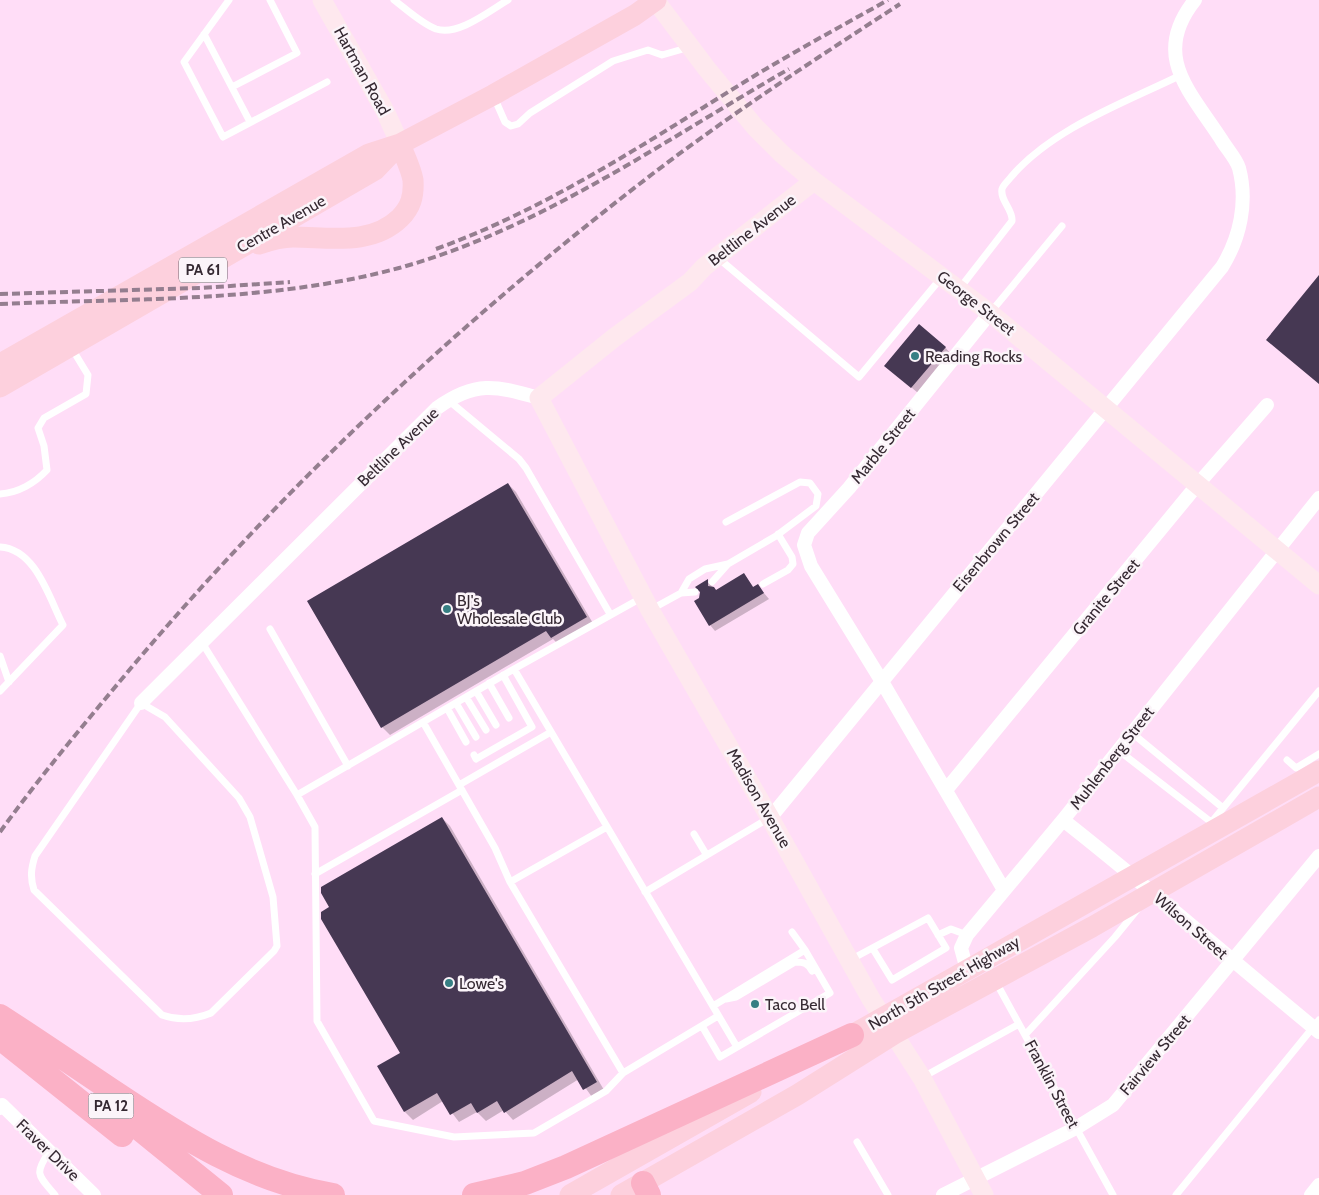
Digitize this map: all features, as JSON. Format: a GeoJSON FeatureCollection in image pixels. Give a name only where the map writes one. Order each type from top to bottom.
{"type":"FeatureCollection","features":[{"type":"Feature","properties":{"kind":"highway","name":"PA 12"},"geometry":{"type":"LineString","coordinates":[[0,1017],[222,1195]]}},
{"type":"Feature","properties":{"kind":"highway"},"geometry":{"type":"LineString","coordinates":[[0,1017],[166,1126],[222,1158],[286,1184],[333,1195]]}},
{"type":"Feature","properties":{"kind":"highway"},"geometry":{"type":"LineString","coordinates":[[474,1195],[525,1183],[566,1167],[852,1035]]}},
{"type":"Feature","properties":{"kind":"highway","name":"PA 12"},"geometry":{"type":"LineString","coordinates":[[0,1038],[196,1195]]}},
{"type":"Feature","properties":{"kind":"main road","name":"Centre Avenue"},"geometry":{"type":"LineString","coordinates":[[0,364],[370,154],[400,144],[493,95],[635,15],[655,0]]}},
{"type":"Feature","properties":{"kind":"main road","name":"Centre Avenue"},"geometry":{"type":"LineString","coordinates":[[0,387],[374,170],[400,144]]}},
{"type":"Feature","properties":{"kind":"main road"},"geometry":{"type":"LineString","coordinates":[[231,254],[280,238],[356,238],[385,229],[405,213],[410,206],[412,198],[412,174],[400,144]]}},
{"type":"Feature","properties":{"kind":"main road","name":"North 5th Street Highway"},"geometry":{"type":"LineString","coordinates":[[622,1195],[646,1189],[797,1095],[967,970],[1133,875],[1195,842],[1313,769]]}},
{"type":"Feature","properties":{"kind":"main road","name":"North 5th Street Highway"},"geometry":{"type":"LineString","coordinates":[[570,1195],[852,1035],[889,1026],[995,980],[1319,797]]}},
{"type":"Feature","properties":{"kind":"main road"},"geometry":{"type":"LineString","coordinates":[[620,1166],[646,1189]]}},
{"type":"Feature","properties":{"kind":"street","name":"George Street"},"geometry":{"type":"LineString","coordinates":[[655,0],[707,69],[755,127],[814,181],[990,313],[1319,585]]}},
{"type":"Feature","properties":{"kind":"street","name":"Eisenbrown Street"},"geometry":{"type":"LineString","coordinates":[[770,818],[881,680],[1222,267],[1234,245],[1243,198],[1238,166],[1184,84],[1173,51],[1175,38],[1184,14],[1195,0]]}},
{"type":"Feature","properties":{"kind":"street","name":"Hartman Road"},"geometry":{"type":"LineString","coordinates":[[325,1],[385,110],[400,144]]}},
{"type":"Feature","properties":{"kind":"street","name":"Beltline Avenue"},"geometry":{"type":"LineString","coordinates":[[141,703],[201,641],[430,415],[448,400],[472,389],[500,387],[539,398],[615,337],[690,282],[717,257],[814,181]]}},
{"type":"Feature","properties":{"kind":"street","name":"Marble Street"},"geometry":{"type":"LineString","coordinates":[[881,680],[811,566],[804,545],[808,533],[849,488],[990,313]]}},
{"type":"Feature","properties":{"kind":"street","name":"Madison Avenue"},"geometry":{"type":"LineString","coordinates":[[539,398],[647,603],[850,960],[922,1078],[984,1195]]}},
{"type":"Feature","properties":{"kind":"street","name":"Granite Street"},"geometry":{"type":"LineString","coordinates":[[946,790],[1198,484],[1267,405]]}},
{"type":"Feature","properties":{"kind":"street","name":"Muhlenberg Street"},"geometry":{"type":"LineString","coordinates":[[967,935],[1063,820],[1319,498]]}},
{"type":"Feature","properties":{"kind":"street"},"geometry":{"type":"LineString","coordinates":[[881,680],[1004,890]]}},
{"type":"Feature","properties":{"kind":"street","name":"Wilson Street"},"geometry":{"type":"LineString","coordinates":[[1063,820],[1133,875],[1232,961],[1317,1027]]}},
{"type":"Feature","properties":{"kind":"street","name":"Fairview Street"},"geometry":{"type":"LineString","coordinates":[[942,1195],[974,1177],[1076,1128],[1113,1105],[1319,856]]}},
{"type":"Feature","properties":{"kind":"street"},"geometry":{"type":"LineString","coordinates":[[967,935],[961,948],[967,970]]}},
{"type":"Feature","properties":{"kind":"street","name":"Fraver Drive"},"geometry":{"type":"LineString","coordinates":[[0,1106],[94,1195]]}},
{"type":"Feature","properties":{"kind":"street"},"geometry":{"type":"LineString","coordinates":[[1311,1195],[1319,1185]]}},
{"type":"Feature","properties":{"kind":"lane"},"geometry":{"type":"LineString","coordinates":[[229,0],[184,62],[223,137],[327,82]]}},
{"type":"Feature","properties":{"kind":"lane"},"geometry":{"type":"LineString","coordinates":[[232,87],[297,53],[270,0]]}},
{"type":"Feature","properties":{"kind":"lane"},"geometry":{"type":"LineString","coordinates":[[394,0],[432,27],[444,30],[462,26],[508,0]]}},
{"type":"Feature","properties":{"kind":"lane"},"geometry":{"type":"LineString","coordinates":[[204,34],[250,122]]}},
{"type":"Feature","properties":{"kind":"lane"},"geometry":{"type":"LineString","coordinates":[[493,95],[505,122],[511,126],[518,124],[530,113],[613,61],[648,50],[662,56],[690,46]]}},
{"type":"Feature","properties":{"kind":"lane"},"geometry":{"type":"LineString","coordinates":[[959,289],[1012,221],[1013,215],[1002,192],[1003,187],[1017,170],[1044,145],[1064,132],[1181,75]]}},
{"type":"Feature","properties":{"kind":"lane","name":"Marble Street"},"geometry":{"type":"LineString","coordinates":[[990,313],[1062,226]]}},
{"type":"Feature","properties":{"kind":"lane"},"geometry":{"type":"LineString","coordinates":[[717,257],[859,377],[942,277]]}},
{"type":"Feature","properties":{"kind":"lane"},"geometry":{"type":"LineString","coordinates":[[0,494],[10,494],[37,480],[47,470],[44,446],[38,428],[44,418],[86,394],[88,375],[71,347]]}},
{"type":"Feature","properties":{"kind":"lane"},"geometry":{"type":"LineString","coordinates":[[448,400],[520,459],[610,614]]}},
{"type":"Feature","properties":{"kind":"lane"},"geometry":{"type":"LineString","coordinates":[[712,582],[728,564],[778,534],[816,506],[818,494],[810,483],[800,482],[726,522]]}},
{"type":"Feature","properties":{"kind":"lane"},"geometry":{"type":"LineString","coordinates":[[763,584],[788,570],[793,564],[792,557],[778,534]]}},
{"type":"Feature","properties":{"kind":"lane"},"geometry":{"type":"LineString","coordinates":[[0,547],[9,548],[32,563],[63,625],[0,691]]}},
{"type":"Feature","properties":{"kind":"lane"},"geometry":{"type":"LineString","coordinates":[[681,594],[689,579],[705,569],[728,564]]}},
{"type":"Feature","properties":{"kind":"lane"},"geometry":{"type":"LineString","coordinates":[[297,795],[610,614],[681,594],[695,592]]}},
{"type":"Feature","properties":{"kind":"lane"},"geometry":{"type":"LineString","coordinates":[[270,629],[348,766]]}},
{"type":"Feature","properties":{"kind":"lane"},"geometry":{"type":"LineString","coordinates":[[201,641],[297,795],[315,828],[317,1022],[374,1121],[454,1137],[534,1133],[606,1091],[623,1073],[718,1016]]}},
{"type":"Feature","properties":{"kind":"lane"},"geometry":{"type":"LineString","coordinates":[[0,656],[9,682]]}},
{"type":"Feature","properties":{"kind":"lane"},"geometry":{"type":"LineString","coordinates":[[514,669],[737,1047]]}},
{"type":"Feature","properties":{"kind":"lane"},"geometry":{"type":"LineString","coordinates":[[474,754],[476,760],[495,745],[532,727],[503,675]]}},
{"type":"Feature","properties":{"kind":"lane"},"geometry":{"type":"LineString","coordinates":[[489,683],[509,718]]}},
{"type":"Feature","properties":{"kind":"lane"},"geometry":{"type":"LineString","coordinates":[[476,691],[496,725]]}},
{"type":"Feature","properties":{"kind":"lane"},"geometry":{"type":"LineString","coordinates":[[1195,842],[1319,691]]}},
{"type":"Feature","properties":{"kind":"lane"},"geometry":{"type":"LineString","coordinates":[[466,697],[486,730]]}},
{"type":"Feature","properties":{"kind":"lane"},"geometry":{"type":"LineString","coordinates":[[141,703],[165,717],[239,798],[250,816],[273,896],[277,946],[211,1013],[198,1018],[172,1019],[162,1015],[34,890],[31,882],[30,874],[35,856],[141,703]]}},
{"type":"Feature","properties":{"kind":"lane"},"geometry":{"type":"LineString","coordinates":[[456,703],[476,737]]}},
{"type":"Feature","properties":{"kind":"lane"},"geometry":{"type":"LineString","coordinates":[[447,708],[466,742]]}},
{"type":"Feature","properties":{"kind":"lane"},"geometry":{"type":"LineString","coordinates":[[423,722],[495,848],[510,882],[623,1073]]}},
{"type":"Feature","properties":{"kind":"lane"},"geometry":{"type":"LineString","coordinates":[[315,874],[551,732]]}},
{"type":"Feature","properties":{"kind":"lane"},"geometry":{"type":"LineString","coordinates":[[1132,733],[1222,808]]}},
{"type":"Feature","properties":{"kind":"lane"},"geometry":{"type":"LineString","coordinates":[[516,734],[521,749]]}},
{"type":"Feature","properties":{"kind":"lane"},"geometry":{"type":"LineString","coordinates":[[1118,750],[1211,822]]}},
{"type":"Feature","properties":{"kind":"lane"},"geometry":{"type":"LineString","coordinates":[[1287,760],[1296,768],[1313,769],[1319,754]]}},
{"type":"Feature","properties":{"kind":"lane"},"geometry":{"type":"LineString","coordinates":[[645,892],[706,854],[770,818]]}},
{"type":"Feature","properties":{"kind":"lane"},"geometry":{"type":"LineString","coordinates":[[510,882],[607,827]]}},
{"type":"Feature","properties":{"kind":"lane"},"geometry":{"type":"LineString","coordinates":[[694,834],[706,854]]}},
{"type":"Feature","properties":{"kind":"lane","name":"Franklin Street"},"geometry":{"type":"LineString","coordinates":[[1114,1195],[1025,1035],[1116,937],[1152,892]]}},
{"type":"Feature","properties":{"kind":"lane"},"geometry":{"type":"LineString","coordinates":[[850,960],[928,918],[946,948],[892,980],[873,949]]}},
{"type":"Feature","properties":{"kind":"lane"},"geometry":{"type":"LineString","coordinates":[[938,935],[951,929],[967,935]]}},
{"type":"Feature","properties":{"kind":"lane"},"geometry":{"type":"LineString","coordinates":[[702,1026],[720,1057],[830,993],[805,950],[792,932]]}},
{"type":"Feature","properties":{"kind":"lane"},"geometry":{"type":"LineString","coordinates":[[713,1006],[805,950]]}},
{"type":"Feature","properties":{"kind":"lane"},"geometry":{"type":"LineString","coordinates":[[721,1001],[736,996],[795,962],[809,965],[818,980],[824,983]]}},
{"type":"Feature","properties":{"kind":"lane"},"geometry":{"type":"LineString","coordinates":[[995,980],[1025,1035]]}},
{"type":"Feature","properties":{"kind":"lane"},"geometry":{"type":"LineString","coordinates":[[922,1078],[1019,1024]]}},
{"type":"Feature","properties":{"kind":"lane"},"geometry":{"type":"LineString","coordinates":[[1176,1195],[1317,1027]]}},
{"type":"Feature","properties":{"kind":"lane"},"geometry":{"type":"LineString","coordinates":[[857,1142],[888,1195]]}},
{"type":"Feature","properties":{"kind":"lane"},"geometry":{"type":"LineString","coordinates":[[49,1152],[38,1168],[39,1176],[55,1195]]}},
{"type":"Feature","properties":{"kind":"building"},"geometry":{"type":"Polygon","coordinates":[[[1319,275],[1319,384],[1266,340],[1319,275]]]}},
{"type":"Feature","properties":{"kind":"building","name":"Reading Rocks"},"geometry":{"type":"Polygon","coordinates":[[[919,324],[946,347],[911,388],[884,366],[919,324]]]}},
{"type":"Feature","properties":{"kind":"building","name":"BJ's Wholesale Club"},"geometry":{"type":"Polygon","coordinates":[[[508,483],[587,617],[551,638],[546,631],[381,728],[307,601],[508,483]]]}},
{"type":"Feature","properties":{"kind":"building"},"geometry":{"type":"Polygon","coordinates":[[[744,573],[753,587],[758,584],[764,593],[709,626],[694,601],[699,598],[700,592],[695,587],[708,579],[708,586],[714,587],[716,590],[744,573]]]}},
{"type":"Feature","properties":{"kind":"building","name":"Lowe's"},"geometry":{"type":"Polygon","coordinates":[[[442,817],[597,1082],[583,1090],[572,1071],[504,1113],[497,1101],[477,1113],[471,1103],[450,1115],[437,1093],[404,1112],[377,1066],[400,1053],[321,919],[321,912],[329,907],[321,893],[321,887],[442,817]]]}},
{"type":"Feature","properties":{"kind":"railway"},"geometry":{"type":"LineString","coordinates":[[436,249],[521,213],[561,192],[641,146],[775,64],[888,0]]}},
{"type":"Feature","properties":{"kind":"railway"},"geometry":{"type":"LineString","coordinates":[[0,832],[31,790],[131,668],[251,533],[380,406],[446,345],[514,285],[655,172],[745,107],[900,4]]}},
{"type":"Feature","properties":{"kind":"railway"},"geometry":{"type":"LineString","coordinates":[[0,304],[201,297],[251,293],[301,288],[399,268],[451,251],[502,231],[551,207],[600,181],[789,69]]}},
{"type":"Feature","properties":{"kind":"railway"},"geometry":{"type":"LineString","coordinates":[[0,294],[200,288],[290,282]]}},
{"type":"Feature","properties":{"kind":"place","name":"Reading Rocks"},"geometry":{"type":"Point","coordinates":[915,356]}},
{"type":"Feature","properties":{"kind":"place","name":"BJ's Wholesale Club"},"geometry":{"type":"Point","coordinates":[447,609]}},
{"type":"Feature","properties":{"kind":"place","name":"Lowe's"},"geometry":{"type":"Point","coordinates":[449,983]}},
{"type":"Feature","properties":{"kind":"place","name":"Taco Bell"},"geometry":{"type":"Point","coordinates":[755,1004]}}]}
